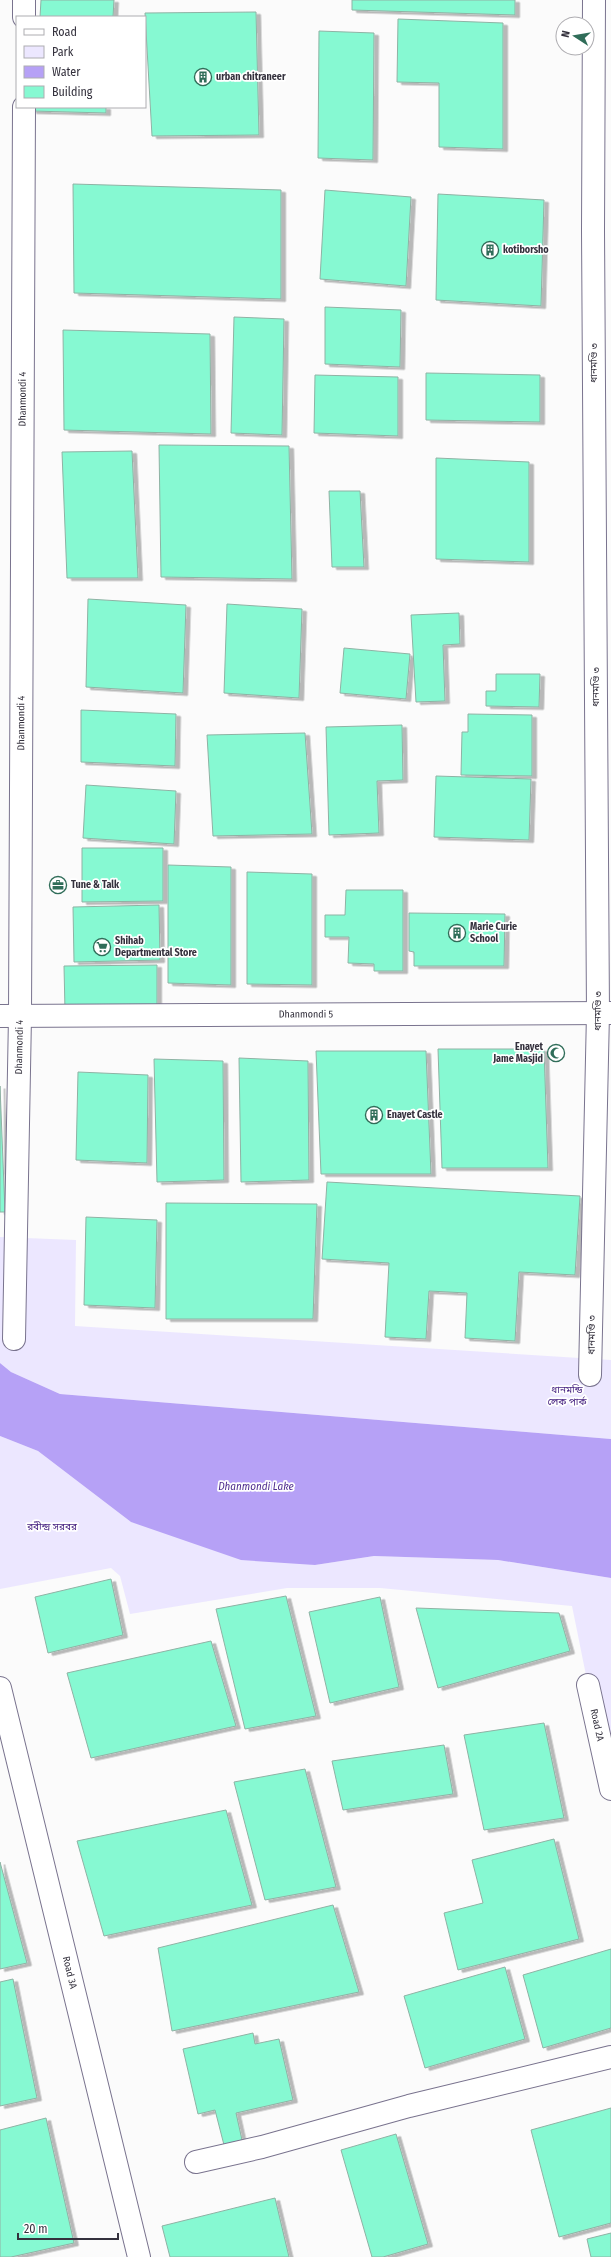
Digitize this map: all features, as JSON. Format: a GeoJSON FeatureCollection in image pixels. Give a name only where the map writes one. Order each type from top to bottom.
{"type":"FeatureCollection","features":[{"type":"Feature","properties":{"kind":"street"},"geometry":{"type":"LineString","coordinates":[[24,0],[24,16]]}},
{"type":"Feature","properties":{"kind":"street","name":"ধানমণ্ডি ৩"},"geometry":{"type":"LineString","coordinates":[[590,1375],[605,1013],[593,230],[594,0]]}},
{"type":"Feature","properties":{"kind":"street","name":"Dhanmondi 4"},"geometry":{"type":"LineString","coordinates":[[14,1339],[10,1016],[24,108]]}},
{"type":"Feature","properties":{"kind":"street","name":"Dhanmondi 5"},"geometry":{"type":"LineString","coordinates":[[10,1016],[605,1013]]}},
{"type":"Feature","properties":{"kind":"street","name":"Road 2A"},"geometry":{"type":"LineString","coordinates":[[588,1686],[611,1789]]}},
{"type":"Feature","properties":{"kind":"street","name":"Road 3A"},"geometry":{"type":"LineString","coordinates":[[0,1688],[140,2257]]}},
{"type":"Feature","properties":{"kind":"street"},"geometry":{"type":"LineString","coordinates":[[196,2162],[262,2147],[409,2106],[611,2057]]}},
{"type":"Feature","properties":{"kind":"green space","name":"ধানমন্ডি লেক পার্ক"},"geometry":{"type":"Polygon","coordinates":[[[0,1237],[76,1240],[75,1326],[611,1360],[611,1439],[60,1394],[11,1372],[0,1363],[0,1237]]]}},
{"type":"Feature","properties":{"kind":"green space","name":"রবীন্দ্র সরবর"},"geometry":{"type":"Polygon","coordinates":[[[0,1436],[38,1451],[131,1522],[315,1565],[374,1556],[498,1560],[611,1578],[611,1781],[588,1685],[572,1606],[380,1588],[287,1588],[130,1614],[120,1576],[111,1568],[0,1589],[0,1436]]]}},
{"type":"Feature","properties":{"kind":"water","name":"Dhanmondi Lake"},"geometry":{"type":"Polygon","coordinates":[[[0,1363],[11,1372],[60,1394],[611,1439],[611,1578],[498,1560],[374,1556],[315,1565],[241,1560],[131,1522],[38,1451],[0,1436],[0,1363]]]}},
{"type":"Feature","properties":{"kind":"building"},"geometry":{"type":"Polygon","coordinates":[[[41,0],[114,0],[113,16],[40,16],[41,0]]]}},
{"type":"Feature","properties":{"kind":"building"},"geometry":{"type":"Polygon","coordinates":[[[352,0],[515,0],[515,15],[352,10],[352,0]]]}},
{"type":"Feature","properties":{"kind":"building","name":"urban chitraneer"},"geometry":{"type":"Polygon","coordinates":[[[256,12],[259,135],[152,136],[145,13],[256,12]]]}},
{"type":"Feature","properties":{"kind":"building"},"geometry":{"type":"Polygon","coordinates":[[[398,19],[503,23],[503,149],[439,147],[439,83],[397,82],[398,19]]]}},
{"type":"Feature","properties":{"kind":"building"},"geometry":{"type":"Polygon","coordinates":[[[319,31],[374,33],[373,160],[318,158],[319,31]]]}},
{"type":"Feature","properties":{"kind":"building"},"geometry":{"type":"Polygon","coordinates":[[[32,108],[106,108],[106,113],[32,111],[32,108]]]}},
{"type":"Feature","properties":{"kind":"building"},"geometry":{"type":"Polygon","coordinates":[[[73,184],[281,190],[281,299],[74,293],[73,184]]]}},
{"type":"Feature","properties":{"kind":"building"},"geometry":{"type":"Polygon","coordinates":[[[325,190],[411,197],[406,286],[320,279],[325,190]]]}},
{"type":"Feature","properties":{"kind":"building","name":"kotiborsho"},"geometry":{"type":"Polygon","coordinates":[[[438,194],[544,200],[541,306],[436,300],[438,194]]]}},
{"type":"Feature","properties":{"kind":"building"},"geometry":{"type":"Polygon","coordinates":[[[325,307],[401,310],[400,367],[325,364],[325,307]]]}},
{"type":"Feature","properties":{"kind":"building"},"geometry":{"type":"Polygon","coordinates":[[[234,317],[284,319],[282,435],[231,433],[234,317]]]}},
{"type":"Feature","properties":{"kind":"building"},"geometry":{"type":"Polygon","coordinates":[[[63,330],[210,334],[211,434],[64,430],[63,330]]]}},
{"type":"Feature","properties":{"kind":"building"},"geometry":{"type":"Polygon","coordinates":[[[426,373],[540,375],[540,422],[426,420],[426,373]]]}},
{"type":"Feature","properties":{"kind":"building"},"geometry":{"type":"Polygon","coordinates":[[[315,375],[398,377],[398,436],[314,433],[315,375]]]}},
{"type":"Feature","properties":{"kind":"building"},"geometry":{"type":"Polygon","coordinates":[[[159,445],[289,446],[292,579],[161,577],[159,445]]]}},
{"type":"Feature","properties":{"kind":"building"},"geometry":{"type":"Polygon","coordinates":[[[132,451],[138,578],[67,578],[62,452],[132,451]]]}},
{"type":"Feature","properties":{"kind":"building"},"geometry":{"type":"Polygon","coordinates":[[[436,458],[529,462],[529,562],[436,559],[436,458]]]}},
{"type":"Feature","properties":{"kind":"building"},"geometry":{"type":"Polygon","coordinates":[[[329,491],[360,491],[364,567],[332,567],[329,491]]]}},
{"type":"Feature","properties":{"kind":"building"},"geometry":{"type":"Polygon","coordinates":[[[88,599],[186,605],[183,693],[86,687],[88,599]]]}},
{"type":"Feature","properties":{"kind":"building"},"geometry":{"type":"Polygon","coordinates":[[[227,604],[302,609],[299,698],[224,693],[227,604]]]}},
{"type":"Feature","properties":{"kind":"building"},"geometry":{"type":"Polygon","coordinates":[[[459,613],[460,644],[443,645],[445,701],[416,702],[411,615],[459,613]]]}},
{"type":"Feature","properties":{"kind":"building"},"geometry":{"type":"Polygon","coordinates":[[[344,648],[410,654],[406,699],[340,693],[344,648]]]}},
{"type":"Feature","properties":{"kind":"building"},"geometry":{"type":"Polygon","coordinates":[[[496,674],[540,674],[539,707],[486,706],[486,691],[496,691],[496,674]]]}},
{"type":"Feature","properties":{"kind":"building"},"geometry":{"type":"Polygon","coordinates":[[[81,710],[176,714],[175,766],[81,762],[81,710]]]}},
{"type":"Feature","properties":{"kind":"building"},"geometry":{"type":"Polygon","coordinates":[[[468,714],[532,715],[532,776],[461,775],[462,732],[468,732],[468,714]]]}},
{"type":"Feature","properties":{"kind":"building"},"geometry":{"type":"Polygon","coordinates":[[[402,725],[403,780],[377,781],[379,833],[329,835],[326,727],[402,725]]]}},
{"type":"Feature","properties":{"kind":"building"},"geometry":{"type":"Polygon","coordinates":[[[305,733],[312,834],[213,836],[207,735],[305,733]]]}},
{"type":"Feature","properties":{"kind":"building"},"geometry":{"type":"Polygon","coordinates":[[[436,776],[531,779],[529,840],[434,837],[436,776]]]}},
{"type":"Feature","properties":{"kind":"building"},"geometry":{"type":"Polygon","coordinates":[[[86,785],[176,791],[174,844],[83,838],[86,785]]]}},
{"type":"Feature","properties":{"kind":"building"},"geometry":{"type":"Polygon","coordinates":[[[82,848],[163,848],[163,901],[82,902],[82,848]]]}},
{"type":"Feature","properties":{"kind":"building"},"geometry":{"type":"Polygon","coordinates":[[[168,865],[231,867],[231,985],[168,983],[168,865]]]}},
{"type":"Feature","properties":{"kind":"building"},"geometry":{"type":"Polygon","coordinates":[[[247,872],[312,874],[312,985],[247,984],[247,872]]]}},
{"type":"Feature","properties":{"kind":"building"},"geometry":{"type":"Polygon","coordinates":[[[346,890],[403,890],[403,971],[374,971],[374,964],[348,963],[349,937],[325,937],[325,915],[345,915],[346,890]]]}},
{"type":"Feature","properties":{"kind":"building"},"geometry":{"type":"Polygon","coordinates":[[[159,905],[160,960],[74,962],[73,907],[159,905]]]}},
{"type":"Feature","properties":{"kind":"building","name":"Marie Curie School"},"geometry":{"type":"Polygon","coordinates":[[[409,913],[505,914],[504,966],[414,966],[414,952],[409,951],[409,913]]]}},
{"type":"Feature","properties":{"kind":"building"},"geometry":{"type":"Polygon","coordinates":[[[157,965],[157,1010],[65,1011],[64,966],[157,965]]]}},
{"type":"Feature","properties":{"kind":"building"},"geometry":{"type":"Polygon","coordinates":[[[438,1049],[544,1049],[548,1168],[442,1168],[438,1049]]]}},
{"type":"Feature","properties":{"kind":"building","name":"Enayet Castle"},"geometry":{"type":"Polygon","coordinates":[[[316,1051],[426,1051],[431,1174],[321,1174],[316,1051]]]}},
{"type":"Feature","properties":{"kind":"building"},"geometry":{"type":"Polygon","coordinates":[[[239,1058],[308,1061],[309,1180],[241,1182],[239,1058]]]}},
{"type":"Feature","properties":{"kind":"building"},"geometry":{"type":"Polygon","coordinates":[[[154,1059],[223,1061],[224,1180],[157,1182],[154,1059]]]}},
{"type":"Feature","properties":{"kind":"building"},"geometry":{"type":"Polygon","coordinates":[[[78,1072],[148,1075],[147,1163],[76,1160],[78,1072]]]}},
{"type":"Feature","properties":{"kind":"building"},"geometry":{"type":"Polygon","coordinates":[[[0,1086],[5,1212],[0,1212],[0,1086]]]}},
{"type":"Feature","properties":{"kind":"building"},"geometry":{"type":"Polygon","coordinates":[[[327,1182],[580,1196],[575,1275],[519,1272],[515,1341],[465,1338],[467,1293],[429,1291],[426,1339],[385,1337],[389,1263],[322,1259],[327,1182]]]}},
{"type":"Feature","properties":{"kind":"building"},"geometry":{"type":"Polygon","coordinates":[[[166,1203],[317,1204],[313,1319],[166,1319],[166,1203]]]}},
{"type":"Feature","properties":{"kind":"building"},"geometry":{"type":"Polygon","coordinates":[[[86,1217],[157,1220],[155,1308],[84,1305],[86,1217]]]}},
{"type":"Feature","properties":{"kind":"building"},"geometry":{"type":"Polygon","coordinates":[[[111,1579],[123,1635],[48,1653],[35,1597],[111,1579]]]}},
{"type":"Feature","properties":{"kind":"building"},"geometry":{"type":"Polygon","coordinates":[[[286,1596],[316,1716],[245,1729],[216,1609],[286,1596]]]}},
{"type":"Feature","properties":{"kind":"building"},"geometry":{"type":"Polygon","coordinates":[[[380,1597],[399,1687],[330,1703],[309,1612],[380,1597]]]}},
{"type":"Feature","properties":{"kind":"building"},"geometry":{"type":"Polygon","coordinates":[[[416,1608],[559,1613],[570,1651],[438,1688],[416,1608]]]}},
{"type":"Feature","properties":{"kind":"building"},"geometry":{"type":"Polygon","coordinates":[[[211,1641],[236,1726],[91,1758],[67,1673],[211,1641]]]}},
{"type":"Feature","properties":{"kind":"building"},"geometry":{"type":"Polygon","coordinates":[[[544,1723],[564,1818],[484,1830],[464,1735],[544,1723]]]}},
{"type":"Feature","properties":{"kind":"building"},"geometry":{"type":"Polygon","coordinates":[[[444,1745],[453,1794],[343,1810],[332,1761],[444,1745]]]}},
{"type":"Feature","properties":{"kind":"building"},"geometry":{"type":"Polygon","coordinates":[[[305,1769],[336,1887],[265,1900],[234,1782],[305,1769]]]}},
{"type":"Feature","properties":{"kind":"building"},"geometry":{"type":"Polygon","coordinates":[[[226,1810],[252,1905],[104,1936],[77,1841],[226,1810]]]}},
{"type":"Feature","properties":{"kind":"building"},"geometry":{"type":"Polygon","coordinates":[[[554,1839],[579,1939],[458,1970],[444,1913],[483,1903],[472,1860],[554,1839]]]}},
{"type":"Feature","properties":{"kind":"building"},"geometry":{"type":"Polygon","coordinates":[[[0,1862],[27,1963],[0,1969],[0,1862]]]}},
{"type":"Feature","properties":{"kind":"building"},"geometry":{"type":"Polygon","coordinates":[[[333,1905],[359,1992],[172,2031],[158,1948],[333,1905]]]}},
{"type":"Feature","properties":{"kind":"building"},"geometry":{"type":"Polygon","coordinates":[[[611,1949],[611,2028],[543,2048],[523,1975],[611,1949]]]}},
{"type":"Feature","properties":{"kind":"building"},"geometry":{"type":"Polygon","coordinates":[[[505,1967],[525,2039],[425,2068],[404,1996],[505,1967]]]}},
{"type":"Feature","properties":{"kind":"building"},"geometry":{"type":"Polygon","coordinates":[[[13,1979],[37,2098],[0,2106],[0,1982],[13,1979]]]}},
{"type":"Feature","properties":{"kind":"building"},"geometry":{"type":"Polygon","coordinates":[[[253,2033],[255,2044],[279,2039],[293,2100],[236,2113],[242,2140],[224,2145],[215,2110],[198,2114],[183,2049],[253,2033]]]}},
{"type":"Feature","properties":{"kind":"building"},"geometry":{"type":"Polygon","coordinates":[[[611,2108],[611,2223],[559,2237],[531,2130],[611,2108]]]}},
{"type":"Feature","properties":{"kind":"building"},"geometry":{"type":"Polygon","coordinates":[[[46,2118],[74,2243],[11,2257],[0,2257],[0,2130],[46,2118]]]}},
{"type":"Feature","properties":{"kind":"building"},"geometry":{"type":"Polygon","coordinates":[[[396,2134],[428,2244],[383,2257],[372,2257],[341,2150],[396,2134]]]}},
{"type":"Feature","properties":{"kind":"building"},"geometry":{"type":"Polygon","coordinates":[[[275,2198],[289,2257],[170,2257],[162,2226],[275,2198]]]}},
{"type":"Feature","properties":{"kind":"building"},"geometry":{"type":"Polygon","coordinates":[[[611,2233],[611,2257],[591,2257],[587,2239],[611,2233]]]}},
{"type":"Feature","properties":{"kind":"place","name":"urban chitraneer"},"geometry":{"type":"Point","coordinates":[203,77]}},
{"type":"Feature","properties":{"kind":"place","name":"kotiborsho"},"geometry":{"type":"Point","coordinates":[490,250]}},
{"type":"Feature","properties":{"kind":"place","name":"Tune & Talk"},"geometry":{"type":"Point","coordinates":[58,885]}},
{"type":"Feature","properties":{"kind":"place","name":"Marie Curie School"},"geometry":{"type":"Point","coordinates":[457,933]}},
{"type":"Feature","properties":{"kind":"place","name":"Shihab Departmental Store"},"geometry":{"type":"Point","coordinates":[102,947]}},
{"type":"Feature","properties":{"kind":"place","name":"Enayet Jame Masjid"},"geometry":{"type":"Point","coordinates":[556,1053]}},
{"type":"Feature","properties":{"kind":"place","name":"Enayet Castle"},"geometry":{"type":"Point","coordinates":[374,1115]}}]}
